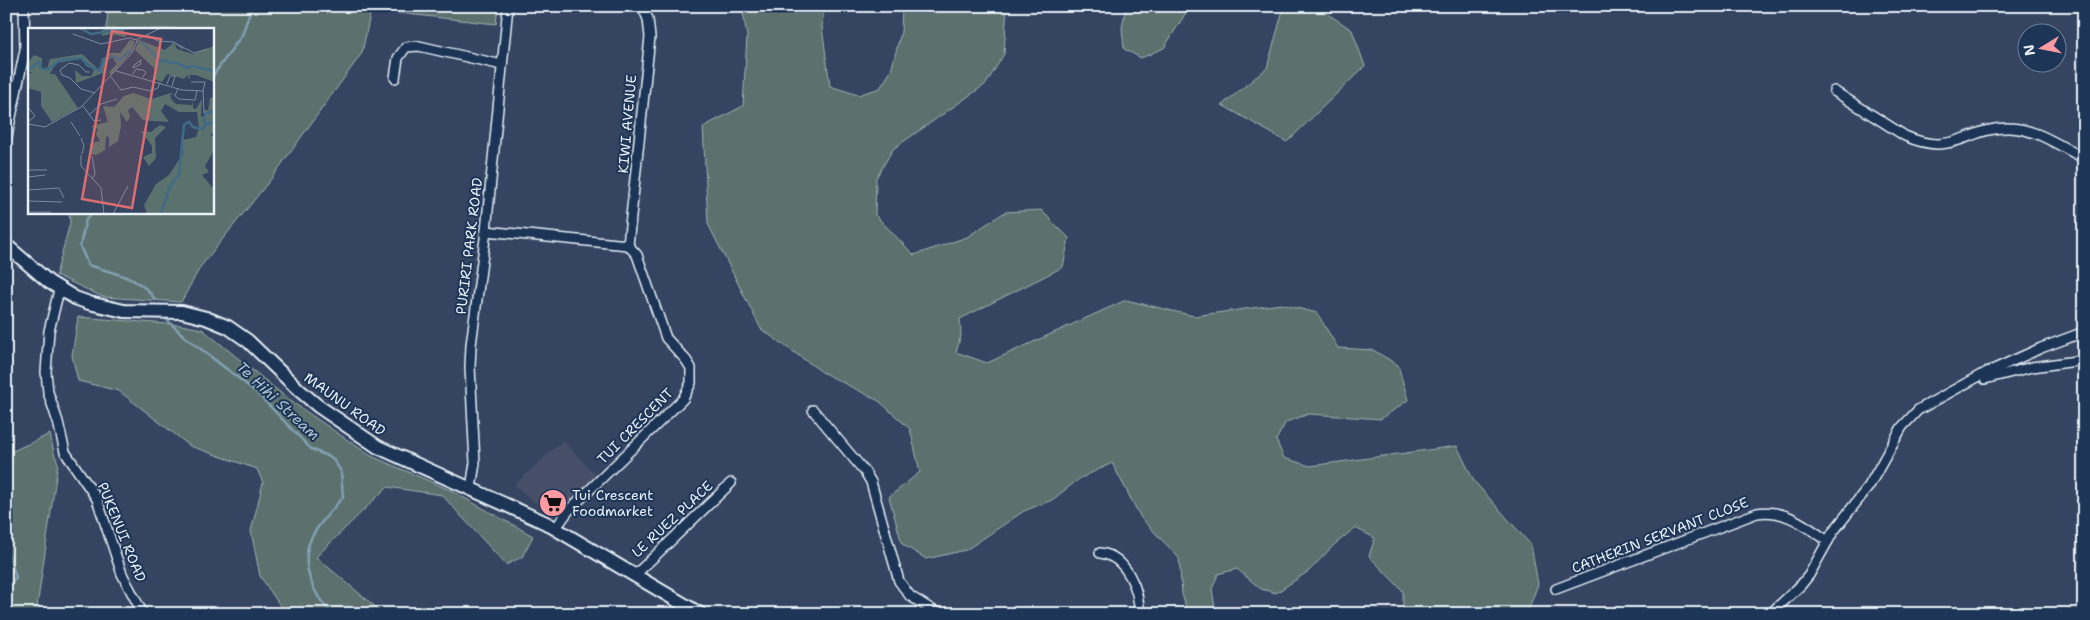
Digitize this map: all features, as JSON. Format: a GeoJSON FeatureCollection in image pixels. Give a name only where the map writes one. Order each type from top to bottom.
{"type":"FeatureCollection","features":[{"type":"Feature","properties":{"kind":"main road","name":"MAUNU ROAD"},"geometry":{"type":"LineString","coordinates":[[6,245],[34,271],[60,290],[75,298],[100,307],[136,312],[182,312],[206,318],[223,325],[248,342],[299,390],[357,434],[399,458],[471,488],[555,529],[700,614]]}},
{"type":"Feature","properties":{"kind":"street"},"geometry":{"type":"LineString","coordinates":[[6,141],[25,50],[24,6]]}},
{"type":"Feature","properties":{"kind":"street","name":"PURIRI PARK ROAD"},"geometry":{"type":"LineString","coordinates":[[471,488],[475,463],[470,367],[471,345],[486,231],[508,6]]}},
{"type":"Feature","properties":{"kind":"street","name":"KIWI AVENUE"},"geometry":{"type":"LineString","coordinates":[[628,246],[650,37],[648,19],[642,6]]}},
{"type":"Feature","properties":{"kind":"street"},"geometry":{"type":"LineString","coordinates":[[395,78],[398,58],[406,47],[419,46],[502,65]]}},
{"type":"Feature","properties":{"kind":"street"},"geometry":{"type":"LineString","coordinates":[[1834,91],[1917,142],[1940,145],[1998,129],[2016,128],[2038,135],[2084,158]]}},
{"type":"Feature","properties":{"kind":"street"},"geometry":{"type":"LineString","coordinates":[[486,231],[628,246]]}},
{"type":"Feature","properties":{"kind":"street","name":"TUI CRESCENT"},"geometry":{"type":"LineString","coordinates":[[555,529],[569,510],[683,399],[691,383],[691,368],[666,338],[637,255],[628,246]]}},
{"type":"Feature","properties":{"kind":"street","name":"PUKENUI ROAD"},"geometry":{"type":"LineString","coordinates":[[60,290],[49,331],[46,372],[48,392],[65,452],[97,499],[122,574],[143,614]]}},
{"type":"Feature","properties":{"kind":"street"},"geometry":{"type":"LineString","coordinates":[[1770,614],[1801,585],[1828,541],[1866,490],[1896,436],[1909,418],[1923,407],[1968,384],[1981,375],[2041,348],[2084,332]]}},
{"type":"Feature","properties":{"kind":"street"},"geometry":{"type":"LineString","coordinates":[[1968,384],[2032,367],[2084,360]]}},
{"type":"Feature","properties":{"kind":"street"},"geometry":{"type":"LineString","coordinates":[[813,410],[865,472],[874,495],[899,581],[910,596],[939,614]]}},
{"type":"Feature","properties":{"kind":"street","name":"LE RUEZ PLACE"},"geometry":{"type":"LineString","coordinates":[[634,576],[731,482]]}},
{"type":"Feature","properties":{"kind":"street","name":"CATHERIN SERVANT CLOSE"},"geometry":{"type":"LineString","coordinates":[[1556,589],[1756,512],[1766,511],[1782,514],[1828,541]]}},
{"type":"Feature","properties":{"kind":"street"},"geometry":{"type":"LineString","coordinates":[[1100,553],[1115,558],[1129,576],[1137,597],[1139,614]]}},
{"type":"Feature","properties":{"kind":"shaded area"},"geometry":{"type":"Polygon","coordinates":[[[563,440],[596,476],[552,517],[514,485],[563,440]]]}},
{"type":"Feature","properties":{"kind":"green space"},"geometry":{"type":"Polygon","coordinates":[[[109,6],[498,6],[496,24],[371,10],[362,53],[271,179],[201,266],[181,302],[103,297],[56,275],[70,223],[69,214],[214,214],[214,28],[106,28],[109,6]]]}},
{"type":"Feature","properties":{"kind":"green space"},"geometry":{"type":"Polygon","coordinates":[[[742,6],[824,6],[822,27],[830,86],[858,95],[880,88],[891,71],[901,32],[902,6],[1007,6],[1004,54],[986,84],[893,149],[876,178],[875,215],[914,255],[967,237],[1005,212],[1041,210],[1069,238],[1063,267],[960,319],[961,336],[956,352],[987,363],[1126,300],[1194,316],[1281,304],[1317,313],[1338,348],[1373,350],[1398,365],[1408,400],[1381,419],[1309,414],[1286,422],[1276,440],[1284,458],[1310,466],[1457,446],[1474,481],[1531,545],[1538,584],[1527,614],[1403,614],[1403,591],[1369,556],[1375,538],[1355,528],[1334,545],[1309,571],[1276,593],[1261,589],[1237,569],[1218,574],[1212,589],[1216,614],[1188,614],[1182,594],[1179,558],[1141,518],[1112,463],[1079,479],[1052,500],[1024,511],[966,550],[926,559],[902,544],[889,497],[920,472],[910,429],[879,401],[822,372],[761,329],[708,224],[703,127],[743,106],[747,36],[742,6]]]}},
{"type":"Feature","properties":{"kind":"green space"},"geometry":{"type":"Polygon","coordinates":[[[1126,6],[1190,6],[1164,48],[1141,58],[1124,49],[1122,28],[1126,6]]]}},
{"type":"Feature","properties":{"kind":"green space"},"geometry":{"type":"Polygon","coordinates":[[[1294,6],[1316,6],[1352,30],[1365,66],[1287,142],[1222,105],[1267,68],[1283,10],[1294,6]]]}},
{"type":"Feature","properties":{"kind":"green space"},"geometry":{"type":"Polygon","coordinates":[[[78,317],[181,325],[202,329],[292,402],[371,456],[450,490],[533,536],[522,557],[506,565],[442,495],[387,487],[316,557],[384,614],[294,614],[281,607],[260,576],[251,531],[263,483],[257,469],[190,446],[119,391],[78,381],[72,356],[78,317]]]}},
{"type":"Feature","properties":{"kind":"green space"},"geometry":{"type":"Polygon","coordinates":[[[50,434],[58,463],[36,614],[6,614],[6,454],[50,434]]]}},
{"type":"Feature","properties":{"kind":"waterway","name":"Te Hihi Stream"},"geometry":{"type":"LineString","coordinates":[[214,74],[242,35],[252,6]]}},
{"type":"Feature","properties":{"kind":"waterway","name":"Te Hihi Stream"},"geometry":{"type":"LineString","coordinates":[[92,214],[86,219],[80,246],[88,265],[135,281],[150,292],[155,300]]}},
{"type":"Feature","properties":{"kind":"waterway","name":"Te Hihi Stream"},"geometry":{"type":"LineString","coordinates":[[167,320],[184,336],[255,391],[311,449],[332,458],[341,471],[343,497],[314,533],[309,543],[307,554],[307,565],[313,587],[325,606],[333,614]]}},
{"type":"Feature","properties":{"kind":"waterway"},"geometry":{"type":"LineString","coordinates":[[6,547],[16,577],[6,591]]}},
{"type":"Feature","properties":{"kind":"place","name":"Tui Crescent Foodmarket"},"geometry":{"type":"Point","coordinates":[553,503]}}]}
